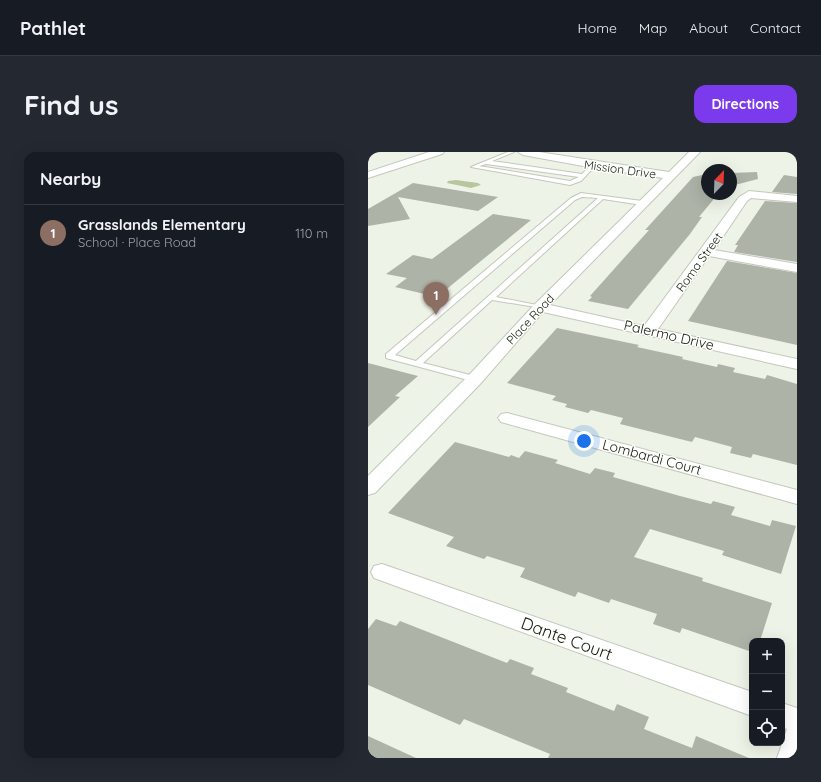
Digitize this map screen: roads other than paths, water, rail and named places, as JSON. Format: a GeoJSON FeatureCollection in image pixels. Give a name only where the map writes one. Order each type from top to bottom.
{"type":"FeatureCollection","features":[{"type":"Feature","properties":{"kind":"street"},"geometry":{"type":"LineString","coordinates":[[368,175],[439,152]]}},
{"type":"Feature","properties":{"kind":"street","name":"Mission Drive"},"geometry":{"type":"LineString","coordinates":[[523,152],[594,165],[670,176]]}},
{"type":"Feature","properties":{"kind":"street","name":"Place Road"},"geometry":{"type":"LineString","coordinates":[[368,488],[475,378],[540,307],[642,203],[695,152]]}},
{"type":"Feature","properties":{"kind":"street"},"geometry":{"type":"LineString","coordinates":[[594,165],[605,156]]}},
{"type":"Feature","properties":{"kind":"street"},"geometry":{"type":"LineString","coordinates":[[368,165],[382,170]]}},
{"type":"Feature","properties":{"kind":"street","name":"Roma Street"},"geometry":{"type":"LineString","coordinates":[[649,330],[743,199],[749,194],[797,200]]}},
{"type":"Feature","properties":{"kind":"street"},"geometry":{"type":"LineString","coordinates":[[706,252],[797,268]]}},
{"type":"Feature","properties":{"kind":"street","name":"Palermo Drive"},"geometry":{"type":"LineString","coordinates":[[540,307],[797,364]]}},
{"type":"Feature","properties":{"kind":"street","name":"Lombardi Court"},"geometry":{"type":"LineString","coordinates":[[507,418],[797,497]]}},
{"type":"Feature","properties":{"kind":"street","name":"Dante Court"},"geometry":{"type":"LineString","coordinates":[[382,572],[749,703]]}},
{"type":"Feature","properties":{"kind":"street"},"geometry":{"type":"LineString","coordinates":[[785,716],[797,720]]}},
{"type":"Feature","properties":{"kind":"street"},"geometry":{"type":"LineString","coordinates":[[791,758],[797,736]]}},
{"type":"Feature","properties":{"kind":"lane"},"geometry":{"type":"LineString","coordinates":[[512,152],[467,170],[525,179],[552,180],[570,183],[579,180],[594,165]]}},
{"type":"Feature","properties":{"kind":"lane"},"geometry":{"type":"LineString","coordinates":[[486,162],[583,176]]}},
{"type":"Feature","properties":{"kind":"lane"},"geometry":{"type":"LineString","coordinates":[[475,378],[389,356],[573,199],[581,195],[642,203]]}},
{"type":"Feature","properties":{"kind":"lane"},"geometry":{"type":"LineString","coordinates":[[418,363],[602,197]]}},
{"type":"Feature","properties":{"kind":"lane"},"geometry":{"type":"LineString","coordinates":[[491,298],[540,307]]}},
{"type":"Feature","properties":{"kind":"place","name":"Grasslands Elementary"},"geometry":{"type":"Point","coordinates":[436,315]}}]}
